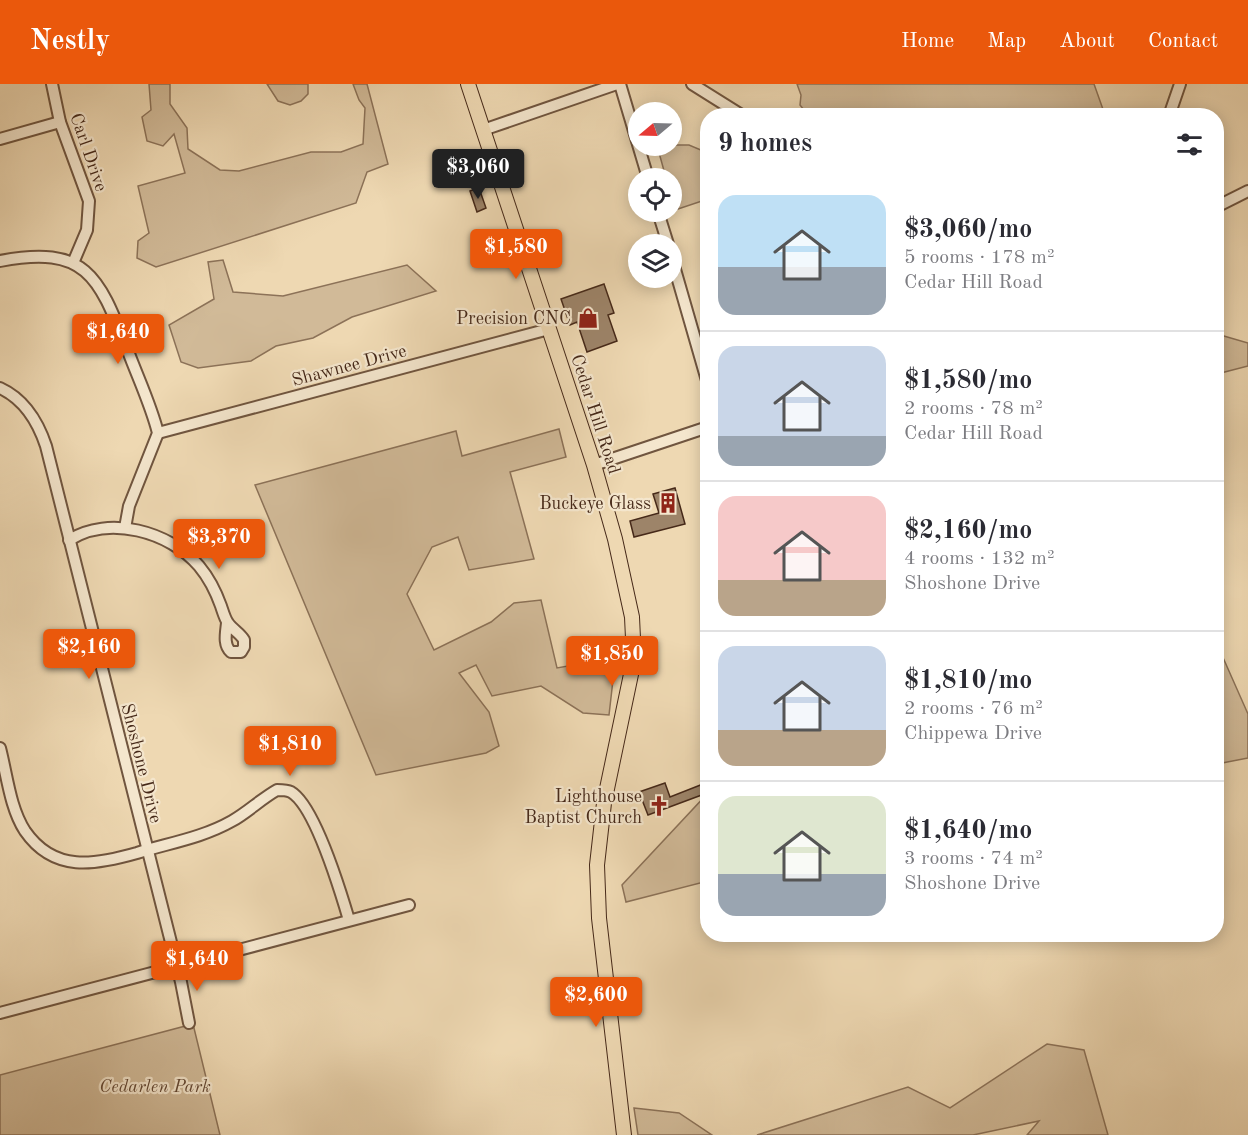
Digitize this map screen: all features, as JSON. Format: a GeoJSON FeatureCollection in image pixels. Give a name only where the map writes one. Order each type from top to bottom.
{"type":"FeatureCollection","features":[{"type":"Feature","properties":{"kind":"main road","name":"Cedar Hill Road"},"geometry":{"type":"LineString","coordinates":[[468,84],[594,465],[629,600],[634,647],[629,684],[604,803],[597,866],[598,912],[624,1135]]}},
{"type":"Feature","properties":{"kind":"street","name":"Carl Drive"},"geometry":{"type":"LineString","coordinates":[[52,84],[60,122],[89,201],[87,230],[72,263]]}},
{"type":"Feature","properties":{"kind":"street"},"geometry":{"type":"LineString","coordinates":[[483,130],[618,84],[645,168]]}},
{"type":"Feature","properties":{"kind":"street"},"geometry":{"type":"LineString","coordinates":[[692,84],[730,108]]}},
{"type":"Feature","properties":{"kind":"street"},"geometry":{"type":"LineString","coordinates":[[1172,108],[1180,84]]}},
{"type":"Feature","properties":{"kind":"street"},"geometry":{"type":"LineString","coordinates":[[0,139],[60,122]]}},
{"type":"Feature","properties":{"kind":"street"},"geometry":{"type":"LineString","coordinates":[[1224,203],[1248,191]]}},
{"type":"Feature","properties":{"kind":"street"},"geometry":{"type":"LineString","coordinates":[[0,261],[42,255],[72,263],[86,272],[109,300],[158,434],[129,506],[125,528]]}},
{"type":"Feature","properties":{"kind":"street"},"geometry":{"type":"LineString","coordinates":[[680,288],[700,356]]}},
{"type":"Feature","properties":{"kind":"street","name":"Shawnee Drive"},"geometry":{"type":"LineString","coordinates":[[158,434],[549,329]]}},
{"type":"Feature","properties":{"kind":"street","name":"Shoshone Drive"},"geometry":{"type":"LineString","coordinates":[[0,388],[23,405],[42,435],[148,851],[189,1023]]}},
{"type":"Feature","properties":{"kind":"street"},"geometry":{"type":"LineString","coordinates":[[594,465],[700,430]]}},
{"type":"Feature","properties":{"kind":"street"},"geometry":{"type":"LineString","coordinates":[[69,540],[84,531],[125,528],[162,539],[191,557],[206,574],[227,623]]}},
{"type":"Feature","properties":{"kind":"street"},"geometry":{"type":"LineString","coordinates":[[0,748],[19,819],[25,831],[43,850],[66,860],[89,864],[148,851],[211,832],[277,790],[291,792],[299,801],[318,834],[333,869],[349,920]]}},
{"type":"Feature","properties":{"kind":"street"},"geometry":{"type":"LineString","coordinates":[[0,1013],[409,905]]}},
{"type":"Feature","properties":{"kind":"green space"},"geometry":{"type":"Polygon","coordinates":[[[149,84],[170,84],[170,104],[187,128],[188,149],[220,170],[239,171],[311,152],[341,152],[363,144],[365,108],[353,84],[367,84],[388,164],[367,172],[356,203],[156,267],[137,258],[138,241],[149,233],[138,186],[185,173],[174,134],[163,146],[147,141],[142,117],[151,110],[149,84]]]}},
{"type":"Feature","properties":{"kind":"green space"},"geometry":{"type":"Polygon","coordinates":[[[267,84],[308,84],[308,94],[301,101],[290,105],[278,101],[267,84]]]}},
{"type":"Feature","properties":{"kind":"green space"},"geometry":{"type":"Polygon","coordinates":[[[797,84],[1094,84],[1103,108],[802,108],[800,105],[801,95],[797,84]]]}},
{"type":"Feature","properties":{"kind":"green space"},"geometry":{"type":"Polygon","coordinates":[[[682,145],[700,150],[700,202],[682,208],[682,168],[663,168],[660,156],[682,156],[682,145]]]}},
{"type":"Feature","properties":{"kind":"green space"},"geometry":{"type":"Polygon","coordinates":[[[223,260],[233,292],[283,296],[407,265],[436,291],[352,317],[313,338],[276,346],[251,361],[198,368],[181,362],[169,325],[214,299],[208,262],[223,260]]]}},
{"type":"Feature","properties":{"kind":"green space"},"geometry":{"type":"Polygon","coordinates":[[[1224,336],[1248,343],[1248,366],[1224,372],[1224,336]]]}},
{"type":"Feature","properties":{"kind":"green space"},"geometry":{"type":"Polygon","coordinates":[[[559,429],[566,457],[510,472],[534,559],[469,570],[458,537],[432,547],[407,594],[434,650],[491,622],[514,603],[541,600],[557,668],[591,662],[590,650],[617,645],[609,715],[583,713],[541,686],[492,696],[476,665],[459,673],[489,712],[499,746],[486,753],[376,775],[255,485],[456,431],[462,456],[559,429]]]}},
{"type":"Feature","properties":{"kind":"green space"},"geometry":{"type":"Polygon","coordinates":[[[1224,660],[1248,714],[1248,758],[1224,763],[1224,660]]]}},
{"type":"Feature","properties":{"kind":"green space"},"geometry":{"type":"Polygon","coordinates":[[[700,802],[700,883],[626,902],[622,885],[700,802]]]}},
{"type":"Feature","properties":{"kind":"green space","name":"Cedarlen Park"},"geometry":{"type":"Polygon","coordinates":[[[193,1024],[220,1135],[0,1135],[0,1075],[193,1024]]]}},
{"type":"Feature","properties":{"kind":"green space"},"geometry":{"type":"Polygon","coordinates":[[[1047,1044],[1084,1050],[1108,1135],[1027,1135],[1039,1121],[973,1135],[757,1135],[908,1087],[950,1108],[1047,1044]]]}},
{"type":"Feature","properties":{"kind":"green space"},"geometry":{"type":"Polygon","coordinates":[[[634,1108],[679,1113],[712,1135],[638,1135],[634,1108]]]}},
{"type":"Feature","properties":{"kind":"building"},"geometry":{"type":"Polygon","coordinates":[[[479,188],[486,208],[477,212],[470,191],[479,188]]]}},
{"type":"Feature","properties":{"kind":"building","name":"Precision CNC"},"geometry":{"type":"Polygon","coordinates":[[[604,284],[614,313],[608,315],[617,341],[587,352],[577,322],[570,325],[561,299],[604,284]]]}},
{"type":"Feature","properties":{"kind":"building","name":"Buckeye Glass"},"geometry":{"type":"Polygon","coordinates":[[[675,488],[685,524],[634,537],[630,521],[659,513],[653,494],[675,488]]]}},
{"type":"Feature","properties":{"kind":"building","name":"Lighthouse Baptist Church"},"geometry":{"type":"Polygon","coordinates":[[[665,783],[670,797],[700,785],[700,796],[648,815],[639,792],[665,783]]]}},
{"type":"Feature","properties":{"kind":"place","name":"Precision CNC"},"geometry":{"type":"Point","coordinates":[588,318]}},
{"type":"Feature","properties":{"kind":"place","name":"Buckeye Glass"},"geometry":{"type":"Point","coordinates":[668,503]}},
{"type":"Feature","properties":{"kind":"place","name":"Lighthouse Baptist Church"},"geometry":{"type":"Point","coordinates":[659,806]}}]}
